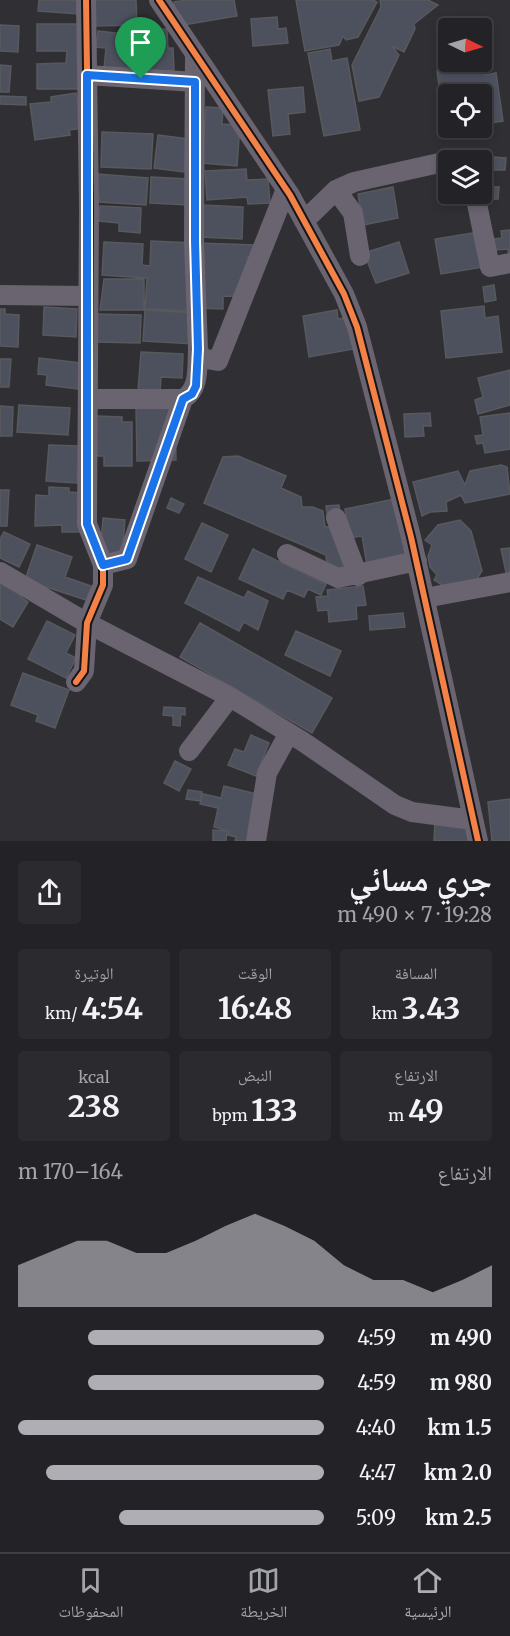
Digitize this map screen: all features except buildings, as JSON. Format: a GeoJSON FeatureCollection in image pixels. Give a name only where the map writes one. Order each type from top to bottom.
{"type":"FeatureCollection","features":[{"type":"Feature","properties":{"kind":"street"},"geometry":{"type":"LineString","coordinates":[[76,682],[84,671],[87,623],[103,585],[103,565],[87,524],[86,0]]}},
{"type":"Feature","properties":{"kind":"street"},"geometry":{"type":"LineString","coordinates":[[159,0],[286,189],[344,294],[357,327],[417,561],[478,841]]}},
{"type":"Feature","properties":{"kind":"street"},"geometry":{"type":"LineString","coordinates":[[88,399],[183,399],[192,394],[196,386],[198,349],[195,241],[195,53]]}},
{"type":"Feature","properties":{"kind":"street"},"geometry":{"type":"LineString","coordinates":[[87,75],[195,82]]}},
{"type":"Feature","properties":{"kind":"street"},"geometry":{"type":"LineString","coordinates":[[304,221],[336,190],[354,182],[438,163]]}},
{"type":"Feature","properties":{"kind":"street"},"geometry":{"type":"LineString","coordinates":[[198,349],[201,358],[218,361],[286,189]]}},
{"type":"Feature","properties":{"kind":"street"},"geometry":{"type":"LineString","coordinates":[[336,190],[352,213],[360,256]]}},
{"type":"Feature","properties":{"kind":"street"},"geometry":{"type":"LineString","coordinates":[[478,204],[490,267],[510,263]]}},
{"type":"Feature","properties":{"kind":"street"},"geometry":{"type":"LineString","coordinates":[[0,295],[88,296]]}},
{"type":"Feature","properties":{"kind":"street"},"geometry":{"type":"LineString","coordinates":[[103,565],[127,559],[183,399]]}},
{"type":"Feature","properties":{"kind":"street"},"geometry":{"type":"LineString","coordinates":[[336,518],[358,576]]}},
{"type":"Feature","properties":{"kind":"street"},"geometry":{"type":"LineString","coordinates":[[287,554],[338,578],[358,576],[417,561]]}},
{"type":"Feature","properties":{"kind":"street"},"geometry":{"type":"LineString","coordinates":[[0,572],[87,623],[230,697],[289,733],[395,806],[412,812],[473,820]]}},
{"type":"Feature","properties":{"kind":"street"},"geometry":{"type":"LineString","coordinates":[[425,598],[510,582]]}},
{"type":"Feature","properties":{"kind":"street"},"geometry":{"type":"LineString","coordinates":[[189,751],[230,697]]}},
{"type":"Feature","properties":{"kind":"street"},"geometry":{"type":"LineString","coordinates":[[256,841],[267,773],[289,733]]}},
{"type":"Feature","properties":{"kind":"cycle path"},"geometry":{"type":"LineString","coordinates":[[76,682],[84,671],[87,623],[103,585],[103,565],[87,524],[89,207],[86,0]]}},
{"type":"Feature","properties":{"kind":"cycle path"},"geometry":{"type":"LineString","coordinates":[[159,0],[290,195],[344,294],[357,327],[411,537],[478,841]]}},
{"type":"Feature","properties":{"kind":"route"},"geometry":{"type":"LineString","coordinates":[[87,75],[141,79],[195,82],[198,349],[196,386],[192,394],[183,399],[127,559],[103,565],[87,524],[89,207],[87,75]]}}]}
